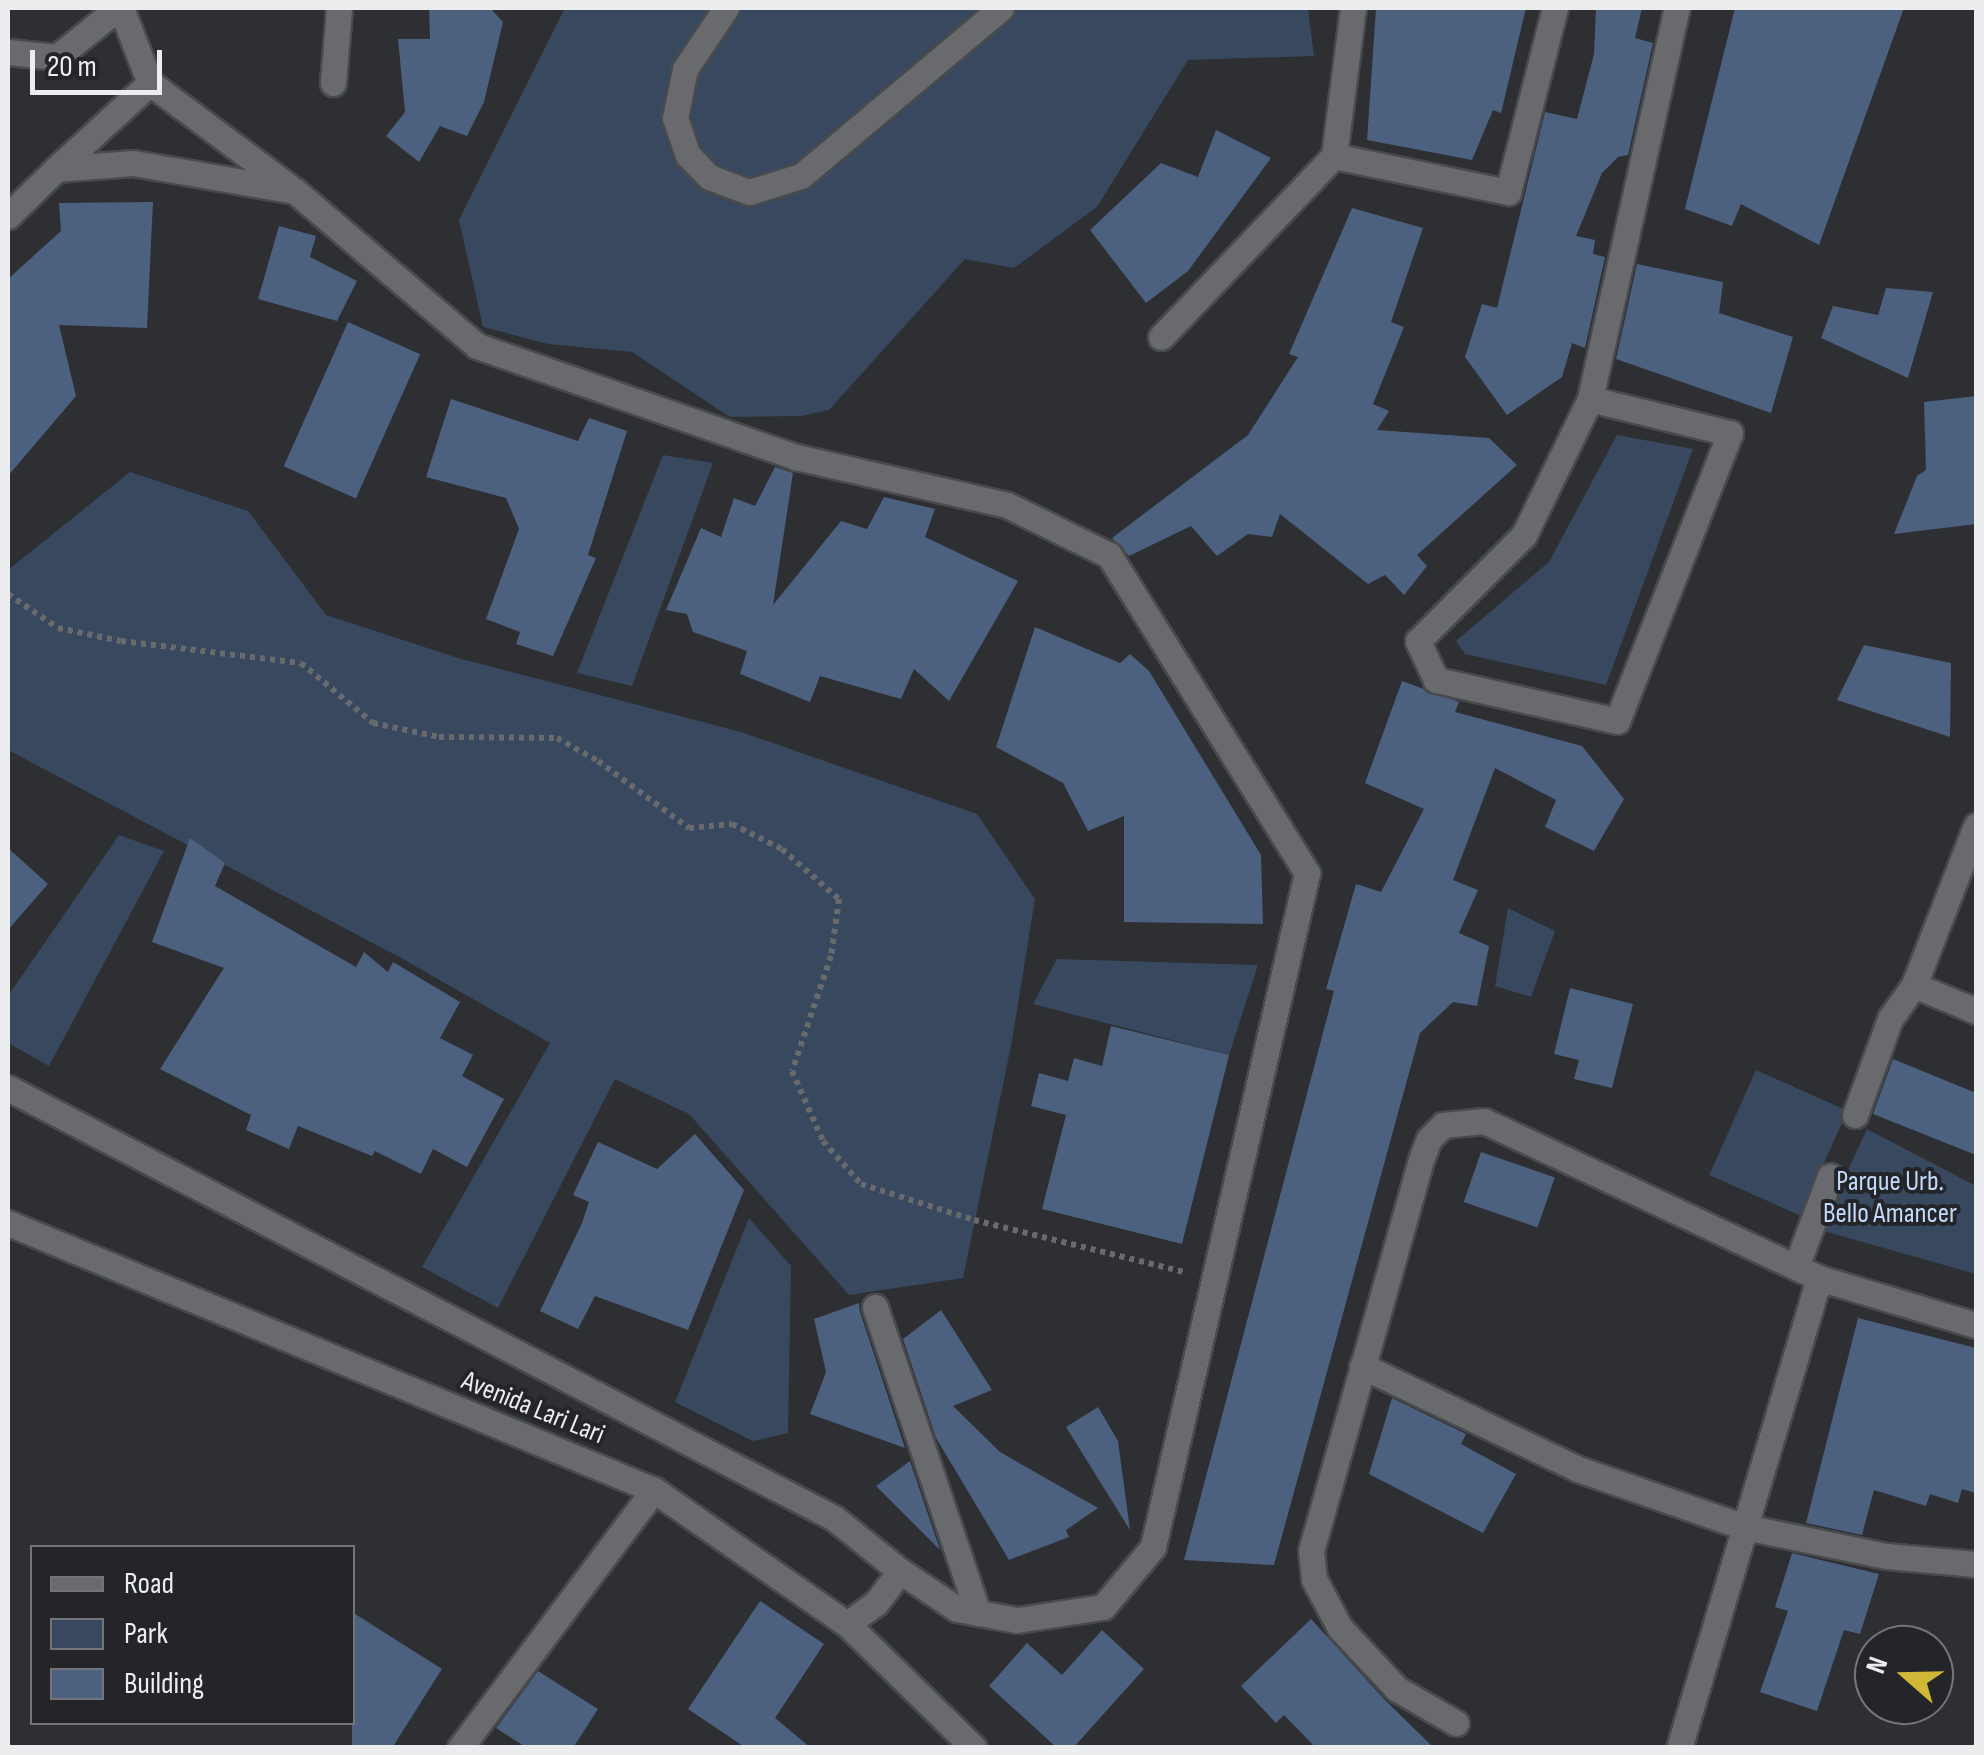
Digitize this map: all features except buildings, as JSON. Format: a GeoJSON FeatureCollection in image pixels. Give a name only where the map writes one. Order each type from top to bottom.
{"type":"FeatureCollection","features":[{"type":"Feature","properties":{"kind":"street"},"geometry":{"type":"LineString","coordinates":[[8,52],[57,57],[120,8],[150,83],[294,191],[477,346],[796,457],[1007,504],[1110,556],[1307,873],[1153,1547],[1103,1607],[1017,1620],[957,1609],[900,1571],[834,1518],[8,1088]]}},
{"type":"Feature","properties":{"kind":"street"},"geometry":{"type":"LineString","coordinates":[[333,83],[339,8]]}},
{"type":"Feature","properties":{"kind":"street"},"geometry":{"type":"LineString","coordinates":[[726,8],[684,68],[674,118],[688,155],[709,178],[749,192],[801,176],[1001,8]]}},
{"type":"Feature","properties":{"kind":"street"},"geometry":{"type":"LineString","coordinates":[[1161,338],[1334,156],[1353,8]]}},
{"type":"Feature","properties":{"kind":"street"},"geometry":{"type":"LineString","coordinates":[[1334,156],[1508,192],[1555,8]]}},
{"type":"Feature","properties":{"kind":"street"},"geometry":{"type":"LineString","coordinates":[[1590,399],[1730,433],[1617,721],[1436,680],[1418,641],[1524,535],[1590,399],[1677,8]]}},
{"type":"Feature","properties":{"kind":"street"},"geometry":{"type":"LineString","coordinates":[[8,216],[150,83]]}},
{"type":"Feature","properties":{"kind":"street"},"geometry":{"type":"LineString","coordinates":[[56,169],[133,163],[294,191]]}},
{"type":"Feature","properties":{"kind":"street"},"geometry":{"type":"LineString","coordinates":[[1855,1115],[1890,1019],[1914,985],[1976,826]]}},
{"type":"Feature","properties":{"kind":"street"},"geometry":{"type":"LineString","coordinates":[[1914,985],[1976,1011]]}},
{"type":"Feature","properties":{"kind":"street"},"geometry":{"type":"LineString","coordinates":[[1456,1724],[1398,1690],[1340,1628],[1314,1580],[1311,1551],[1422,1156],[1429,1139],[1443,1125],[1460,1120],[1484,1121],[1808,1272],[1976,1325]]}},
{"type":"Feature","properties":{"kind":"street"},"geometry":{"type":"LineString","coordinates":[[1679,1748],[1745,1527],[1830,1176]]}},
{"type":"Feature","properties":{"kind":"street","name":"Avenida Lari Lari"},"geometry":{"type":"LineString","coordinates":[[8,1223],[654,1490],[847,1624],[974,1748]]}},
{"type":"Feature","properties":{"kind":"street"},"geometry":{"type":"LineString","coordinates":[[875,1307],[978,1613]]}},
{"type":"Feature","properties":{"kind":"street"},"geometry":{"type":"LineString","coordinates":[[1362,1366],[1578,1469],[1745,1527],[1886,1556],[1976,1564]]}},
{"type":"Feature","properties":{"kind":"street"},"geometry":{"type":"LineString","coordinates":[[465,1746],[654,1490]]}},
{"type":"Feature","properties":{"kind":"street"},"geometry":{"type":"LineString","coordinates":[[847,1624],[876,1603],[900,1571]]}},
{"type":"Feature","properties":{"kind":"path"},"geometry":{"type":"LineString","coordinates":[[8,594],[58,628],[121,641],[300,663],[374,724],[439,737],[557,738],[598,761],[689,828],[732,824],[782,848],[839,899],[831,956],[792,1071],[823,1142],[861,1184],[974,1220],[1214,1280]]}},
{"type":"Feature","properties":{"kind":"green space"},"geometry":{"type":"Polygon","coordinates":[[[565,8],[1308,8],[1314,56],[1188,60],[1097,207],[1014,268],[965,259],[829,410],[801,416],[730,417],[632,352],[548,344],[483,327],[459,220],[565,8]]]}},
{"type":"Feature","properties":{"kind":"green space"},"geometry":{"type":"Polygon","coordinates":[[[1617,435],[1693,449],[1606,685],[1465,654],[1456,641],[1549,562],[1617,435]]]}},
{"type":"Feature","properties":{"kind":"green space"},"geometry":{"type":"Polygon","coordinates":[[[663,455],[713,463],[632,686],[577,673],[663,455]]]}},
{"type":"Feature","properties":{"kind":"green space"},"geometry":{"type":"Polygon","coordinates":[[[130,472],[248,511],[326,615],[458,658],[741,732],[977,814],[1035,899],[1012,1041],[963,1278],[849,1295],[689,1114],[615,1079],[498,1308],[422,1267],[550,1043],[401,958],[8,750],[8,570],[130,472]]]}},
{"type":"Feature","properties":{"kind":"green space"},"geometry":{"type":"Polygon","coordinates":[[[119,835],[164,851],[49,1066],[8,1043],[8,996],[119,835]]]}},
{"type":"Feature","properties":{"kind":"green space"},"geometry":{"type":"Polygon","coordinates":[[[1508,908],[1555,931],[1531,997],[1495,986],[1508,908]]]}},
{"type":"Feature","properties":{"kind":"green space"},"geometry":{"type":"Polygon","coordinates":[[[1057,959],[1258,965],[1229,1055],[1033,1004],[1057,959]]]}},
{"type":"Feature","properties":{"kind":"green space","name":"Parque Urb. Bello Amancer"},"geometry":{"type":"Polygon","coordinates":[[[1756,1070],[1847,1111],[1801,1216],[1709,1175],[1756,1070]]]}},
{"type":"Feature","properties":{"kind":"green space","name":"Parque Urb. Bello Amancer"},"geometry":{"type":"Polygon","coordinates":[[[1867,1129],[1976,1186],[1976,1274],[1820,1230],[1867,1129]]]}},
{"type":"Feature","properties":{"kind":"green space"},"geometry":{"type":"Polygon","coordinates":[[[749,1218],[791,1266],[788,1433],[753,1441],[675,1402],[749,1218]]]}}]}
